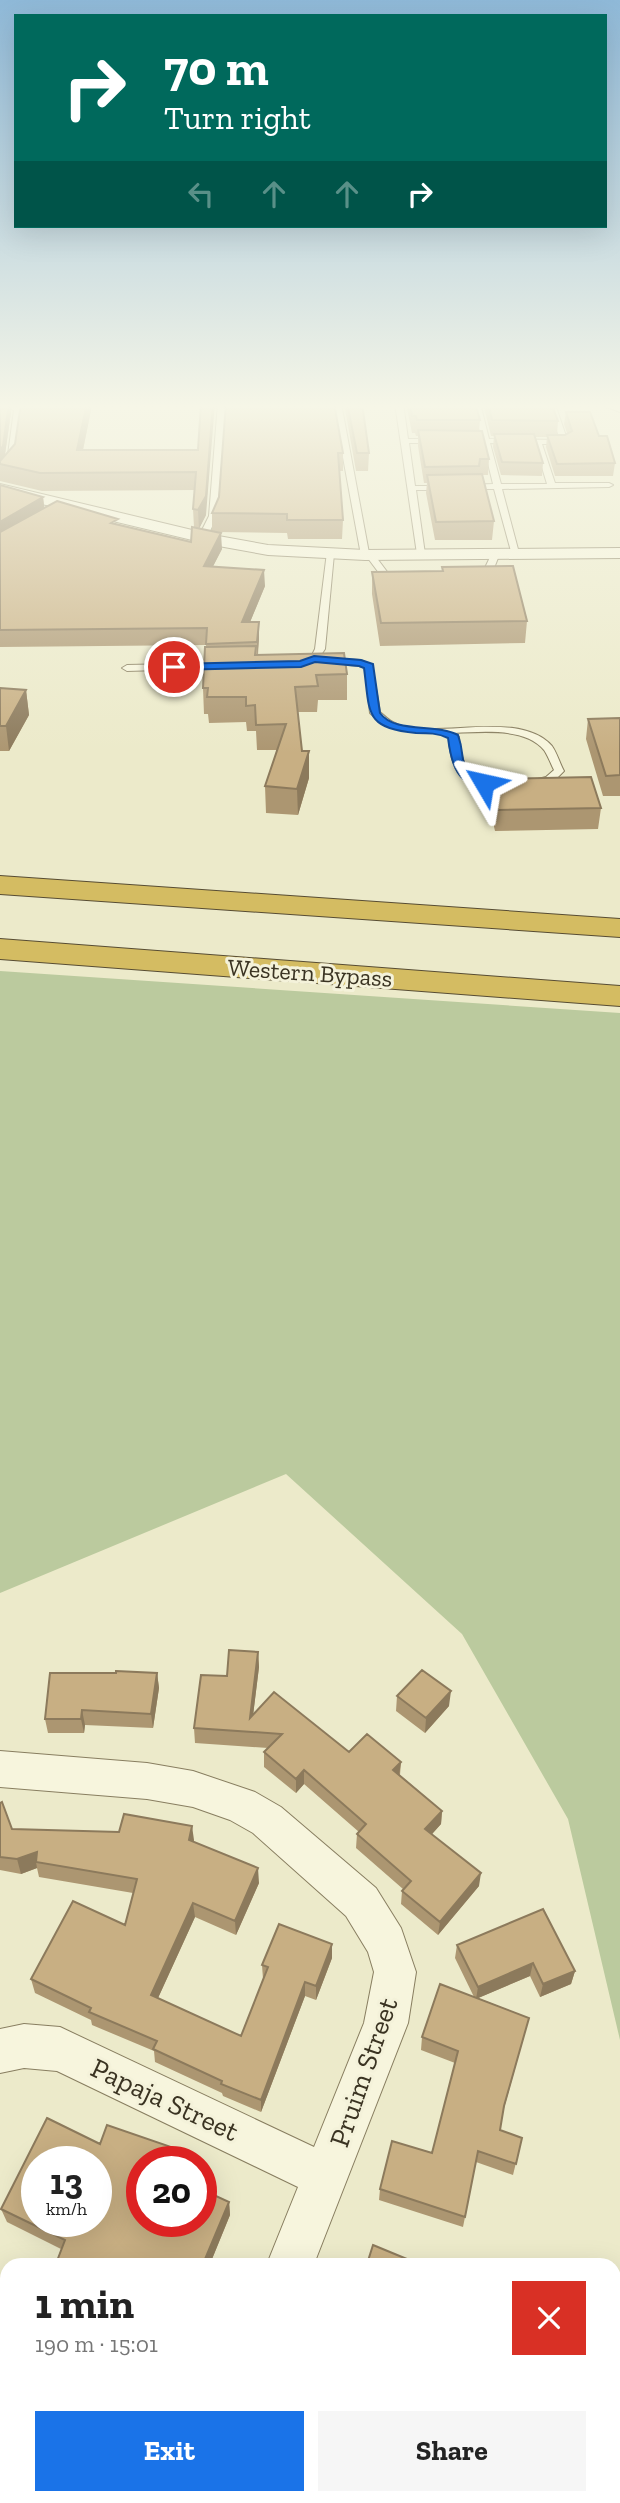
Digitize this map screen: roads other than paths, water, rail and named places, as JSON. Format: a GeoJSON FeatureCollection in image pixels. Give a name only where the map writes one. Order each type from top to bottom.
{"type":"FeatureCollection","features":[{"type":"Feature","properties":{"kind":"highway"},"geometry":{"type":"LineString","coordinates":[[0,885],[620,928]]}},
{"type":"Feature","properties":{"kind":"highway","name":"Western Bypass"},"geometry":{"type":"LineString","coordinates":[[0,949],[620,996]]}},
{"type":"Feature","properties":{"kind":"street"},"geometry":{"type":"LineString","coordinates":[[115,520],[268,550],[367,555],[620,553]]}},
{"type":"Feature","properties":{"kind":"street","name":"Pruim Street"},"geometry":{"type":"LineString","coordinates":[[0,1769],[147,1780],[193,1788],[221,1797],[267,1820],[361,1902],[386,1944],[395,1972],[391,2001],[386,2023],[293,2258]]}},
{"type":"Feature","properties":{"kind":"street","name":"Papaja Street"},"geometry":{"type":"LineString","coordinates":[[0,2052],[24,2046],[60,2049],[325,2176]]}},
{"type":"Feature","properties":{"kind":"lane"},"geometry":{"type":"LineString","coordinates":[[199,537],[211,520]]}},
{"type":"Feature","properties":{"kind":"lane"},"geometry":{"type":"LineString","coordinates":[[360,520],[367,555],[388,579],[412,580]]}},
{"type":"Feature","properties":{"kind":"lane"},"geometry":{"type":"LineString","coordinates":[[416,520],[421,554]]}},
{"type":"Feature","properties":{"kind":"lane"},"geometry":{"type":"LineString","coordinates":[[506,520],[515,553]]}},
{"type":"Feature","properties":{"kind":"lane"},"geometry":{"type":"LineString","coordinates":[[467,579],[486,576],[496,553]]}},
{"type":"Feature","properties":{"kind":"lane"},"geometry":{"type":"LineString","coordinates":[[314,659],[320,649],[330,554]]}},
{"type":"Feature","properties":{"kind":"lane"},"geometry":{"type":"LineString","coordinates":[[289,664],[301,664],[314,659],[361,663],[369,667],[375,713],[388,725],[443,731],[513,731],[540,740],[556,757],[559,771],[550,779],[529,785],[484,783],[467,776],[457,765],[454,737],[443,731]]}},
{"type":"Feature","properties":{"kind":"lane"},"geometry":{"type":"LineString","coordinates":[[127,668],[225,666]]}}]}
